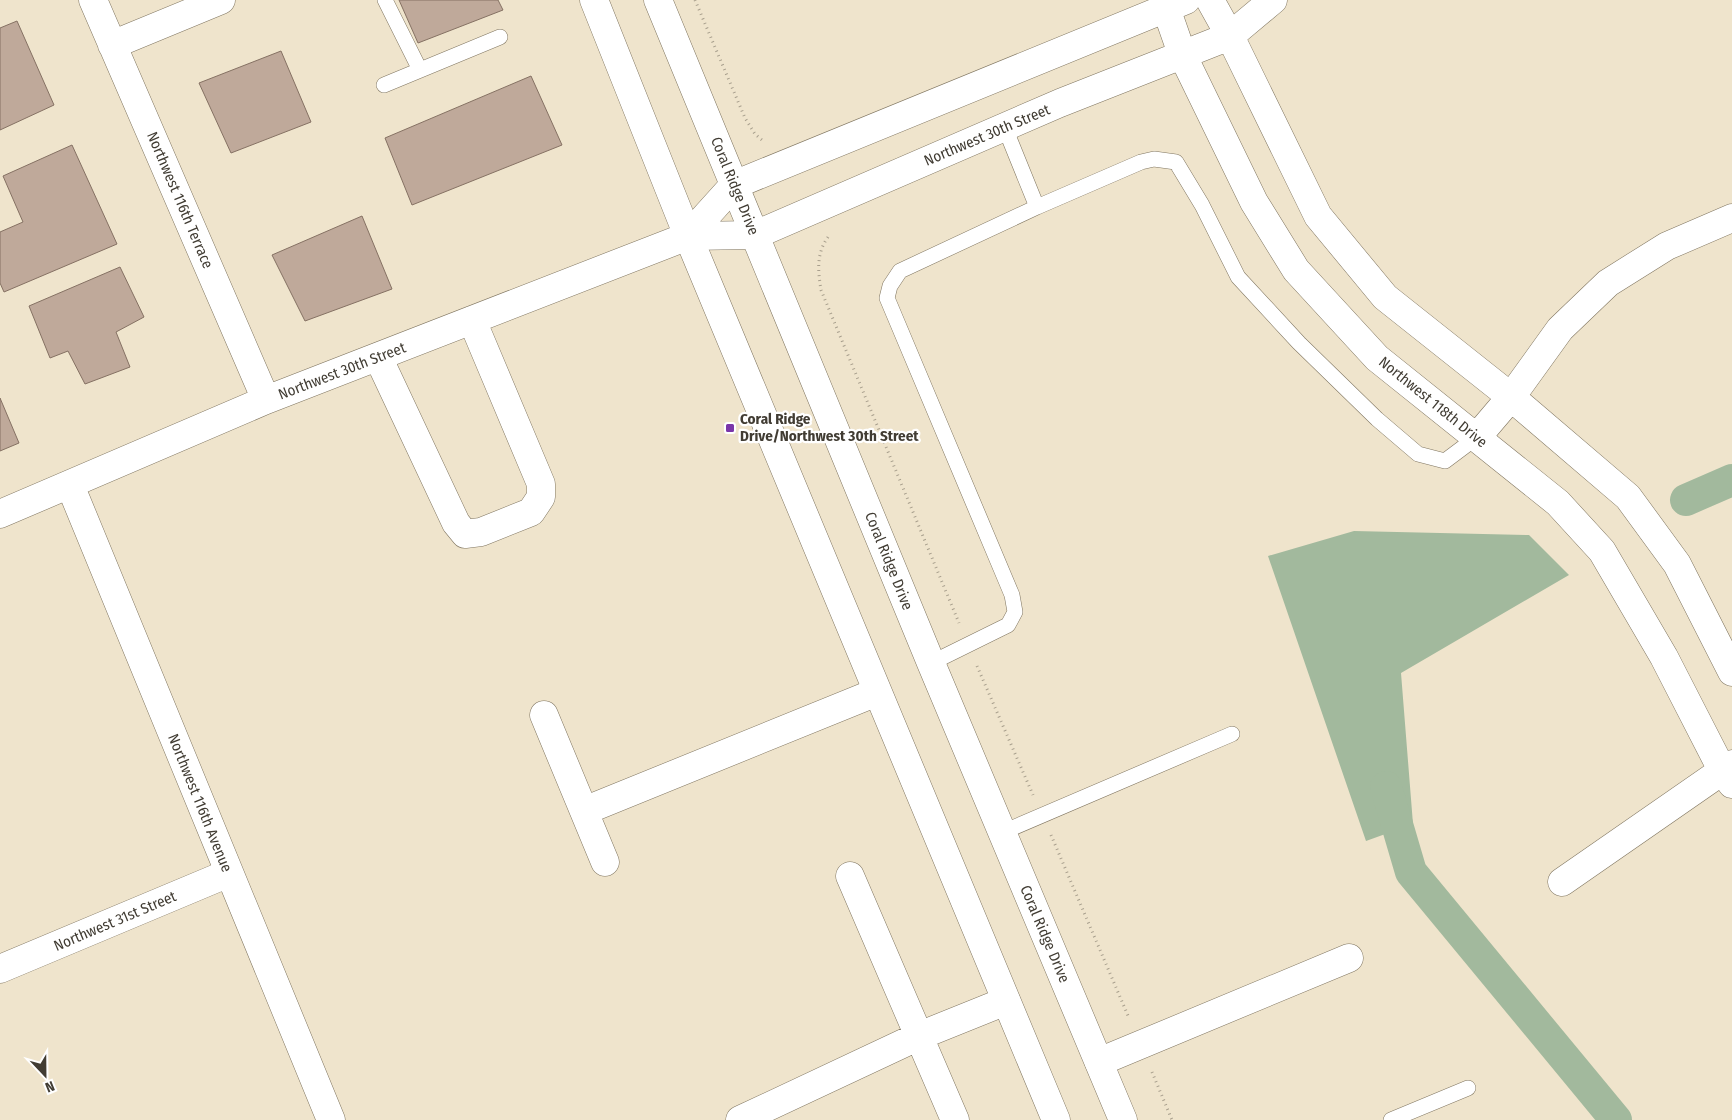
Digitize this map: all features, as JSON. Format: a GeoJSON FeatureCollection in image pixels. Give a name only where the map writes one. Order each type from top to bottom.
{"type":"FeatureCollection","features":[{"type":"Feature","properties":{"kind":"street","name":"Northwest 116th Terrace"},"geometry":{"type":"LineString","coordinates":[[93,0],[266,400]]}},
{"type":"Feature","properties":{"kind":"street"},"geometry":{"type":"LineString","coordinates":[[112,45],[221,0]]}},
{"type":"Feature","properties":{"kind":"street"},"geometry":{"type":"LineString","coordinates":[[594,0],[688,236],[1056,1120]]}},
{"type":"Feature","properties":{"kind":"street","name":"Coral Ridge Drive"},"geometry":{"type":"LineString","coordinates":[[658,0],[931,663],[1123,1120]]}},
{"type":"Feature","properties":{"kind":"street"},"geometry":{"type":"LineString","coordinates":[[1210,0],[1230,36],[1318,216],[1385,297],[1511,397],[1628,498],[1676,564],[1732,672]]}},
{"type":"Feature","properties":{"kind":"street","name":"Northwest 30th Street"},"geometry":{"type":"LineString","coordinates":[[0,514],[266,400],[688,236],[755,235],[1060,103],[1230,36],[1273,0]]}},
{"type":"Feature","properties":{"kind":"street","name":"Northwest 30th Street"},"geometry":{"type":"LineString","coordinates":[[688,236],[734,186],[1172,3]]}},
{"type":"Feature","properties":{"kind":"street","name":"Northwest 118th Drive"},"geometry":{"type":"LineString","coordinates":[[1172,3],[1182,54],[1254,202],[1296,270],[1377,358],[1558,502],[1602,551],[1729,773]]}},
{"type":"Feature","properties":{"kind":"street"},"geometry":{"type":"LineString","coordinates":[[1477,437],[1511,397],[1560,329],[1608,283],[1667,246],[1732,218]]}},
{"type":"Feature","properties":{"kind":"street"},"geometry":{"type":"LineString","coordinates":[[378,357],[456,523],[464,534],[481,532],[498,526],[531,512],[541,497],[541,484],[472,320]]}},
{"type":"Feature","properties":{"kind":"street","name":"Northwest 116th Avenue"},"geometry":{"type":"LineString","coordinates":[[70,485],[331,1120]]}},
{"type":"Feature","properties":{"kind":"street"},"geometry":{"type":"LineString","coordinates":[[584,811],[877,692]]}},
{"type":"Feature","properties":{"kind":"street"},"geometry":{"type":"LineString","coordinates":[[544,715],[605,862]]}},
{"type":"Feature","properties":{"kind":"street"},"geometry":{"type":"LineString","coordinates":[[1562,882],[1729,773]]}},
{"type":"Feature","properties":{"kind":"street","name":"Northwest 31st Street"},"geometry":{"type":"LineString","coordinates":[[0,969],[229,873]]}},
{"type":"Feature","properties":{"kind":"street"},"geometry":{"type":"LineString","coordinates":[[850,876],[955,1120]]}},
{"type":"Feature","properties":{"kind":"street"},"geometry":{"type":"LineString","coordinates":[[1099,1062],[1349,958]]}},
{"type":"Feature","properties":{"kind":"street"},"geometry":{"type":"LineString","coordinates":[[740,1120],[919,1036],[1006,1001]]}},
{"type":"Feature","properties":{"kind":"lane"},"geometry":{"type":"LineString","coordinates":[[385,0],[420,70]]}},
{"type":"Feature","properties":{"kind":"lane"},"geometry":{"type":"LineString","coordinates":[[384,85],[500,37]]}},
{"type":"Feature","properties":{"kind":"lane"},"geometry":{"type":"LineString","coordinates":[[1005,128],[1038,207]]}},
{"type":"Feature","properties":{"kind":"lane"},"geometry":{"type":"LineString","coordinates":[[931,663],[969,646],[1008,625],[1015,612],[1012,596],[887,298],[890,286],[900,271],[1141,162],[1154,159],[1176,162],[1202,205],[1238,277],[1299,343],[1377,419],[1418,454],[1445,461],[1477,437]]}},
{"type":"Feature","properties":{"kind":"lane"},"geometry":{"type":"LineString","coordinates":[[1003,832],[1232,734]]}},
{"type":"Feature","properties":{"kind":"lane"},"geometry":{"type":"LineString","coordinates":[[1391,1120],[1468,1088]]}},
{"type":"Feature","properties":{"kind":"path"},"geometry":{"type":"LineString","coordinates":[[695,0],[745,118],[755,134],[766,143],[778,148],[784,164]]}},
{"type":"Feature","properties":{"kind":"path"},"geometry":{"type":"LineString","coordinates":[[834,234],[827,238],[820,252],[818,270],[821,290],[969,646],[1172,1120]]}},
{"type":"Feature","properties":{"kind":"shaded area"},"geometry":{"type":"Polygon","coordinates":[[[1354,531],[1529,535],[1569,575],[1401,673],[1413,824],[1366,841],[1268,556],[1354,531]]]}},
{"type":"Feature","properties":{"kind":"building"},"geometry":{"type":"Polygon","coordinates":[[[399,0],[498,0],[503,10],[418,43],[399,0]]]}},
{"type":"Feature","properties":{"kind":"building"},"geometry":{"type":"Polygon","coordinates":[[[17,21],[54,105],[0,130],[0,28],[17,21]]]}},
{"type":"Feature","properties":{"kind":"building"},"geometry":{"type":"Polygon","coordinates":[[[281,51],[311,122],[231,153],[199,83],[281,51]]]}},
{"type":"Feature","properties":{"kind":"building"},"geometry":{"type":"Polygon","coordinates":[[[531,76],[562,145],[412,205],[385,138],[531,76]]]}},
{"type":"Feature","properties":{"kind":"building"},"geometry":{"type":"Polygon","coordinates":[[[72,145],[117,244],[4,292],[0,283],[0,232],[23,222],[3,176],[72,145]]]}},
{"type":"Feature","properties":{"kind":"building"},"geometry":{"type":"Polygon","coordinates":[[[362,216],[392,289],[305,321],[272,255],[362,216]]]}},
{"type":"Feature","properties":{"kind":"building"},"geometry":{"type":"Polygon","coordinates":[[[120,267],[144,317],[116,332],[130,367],[85,384],[68,351],[50,358],[29,306],[120,267]]]}},
{"type":"Feature","properties":{"kind":"building"},"geometry":{"type":"Polygon","coordinates":[[[0,398],[19,443],[0,451],[0,398]]]}},
{"type":"Feature","properties":{"kind":"waterway"},"geometry":{"type":"LineString","coordinates":[[1686,500],[1732,480]]}},
{"type":"Feature","properties":{"kind":"waterway"},"geometry":{"type":"LineString","coordinates":[[1386,787],[1411,872],[1616,1120]]}},
{"type":"Feature","properties":{"kind":"place","name":"Coral Ridge Drive/Northwest 30th Street"},"geometry":{"type":"Point","coordinates":[730,428]}}]}
